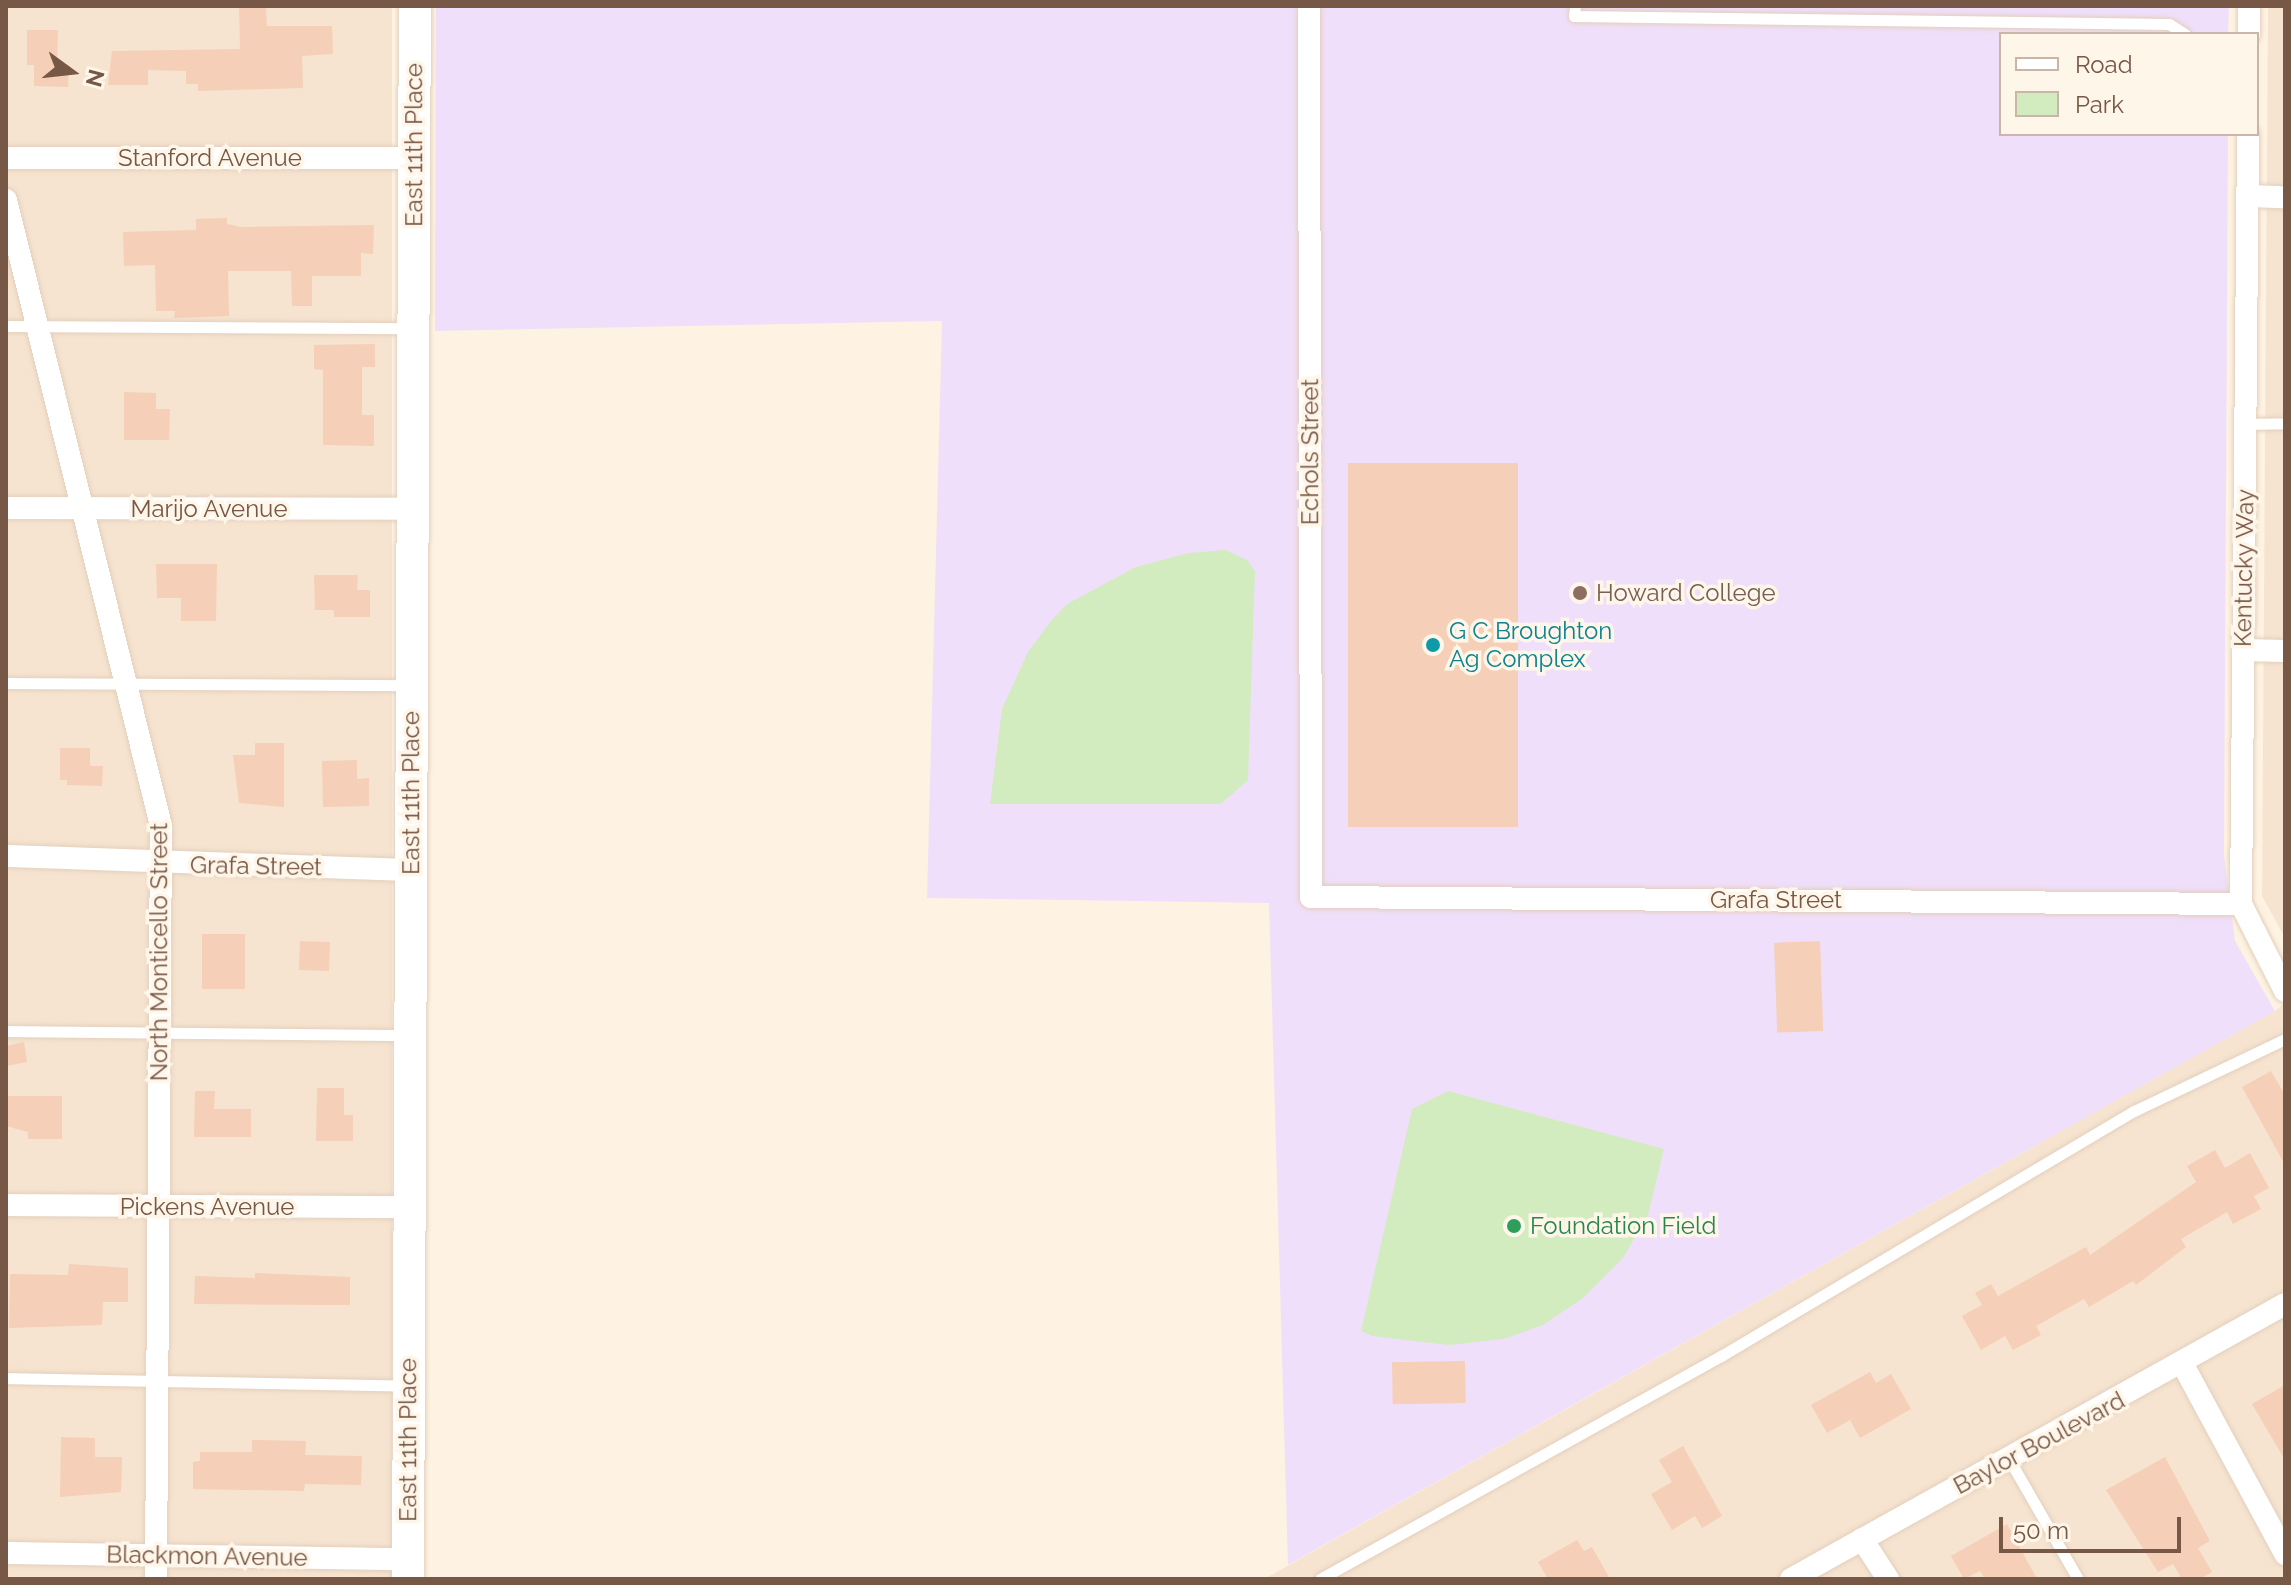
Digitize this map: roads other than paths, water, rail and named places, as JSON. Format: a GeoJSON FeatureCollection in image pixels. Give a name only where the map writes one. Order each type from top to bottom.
{"type":"FeatureCollection","features":[{"type":"Feature","properties":{"kind":"street","name":"East 11th Place"},"geometry":{"type":"LineString","coordinates":[[408,1569],[415,6]]}},
{"type":"Feature","properties":{"kind":"street","name":"Echols Street"},"geometry":{"type":"LineString","coordinates":[[1309,6],[1311,897]]}},
{"type":"Feature","properties":{"kind":"street"},"geometry":{"type":"LineString","coordinates":[[2249,6],[2249,32]]}},
{"type":"Feature","properties":{"kind":"street","name":"Kentucky Way"},"geometry":{"type":"LineString","coordinates":[[2248,136],[2241,904],[2285,991]]}},
{"type":"Feature","properties":{"kind":"street","name":"Stanford Avenue"},"geometry":{"type":"LineString","coordinates":[[6,158],[414,158]]}},
{"type":"Feature","properties":{"kind":"street"},"geometry":{"type":"LineString","coordinates":[[2248,196],[2285,197]]}},
{"type":"Feature","properties":{"kind":"street","name":"North Monticello Street"},"geometry":{"type":"LineString","coordinates":[[6,200],[86,509],[161,826],[156,1579]]}},
{"type":"Feature","properties":{"kind":"street","name":"Marijo Avenue"},"geometry":{"type":"LineString","coordinates":[[6,508],[412,509]]}},
{"type":"Feature","properties":{"kind":"street"},"geometry":{"type":"LineString","coordinates":[[2243,650],[2285,651]]}},
{"type":"Feature","properties":{"kind":"street","name":"Grafa Street"},"geometry":{"type":"LineString","coordinates":[[6,856],[125,857],[162,864],[411,870]]}},
{"type":"Feature","properties":{"kind":"street","name":"Grafa Street"},"geometry":{"type":"LineString","coordinates":[[1311,897],[2241,904]]}},
{"type":"Feature","properties":{"kind":"street","name":"Pickens Avenue"},"geometry":{"type":"LineString","coordinates":[[6,1205],[408,1207]]}},
{"type":"Feature","properties":{"kind":"street","name":"Baylor Boulevard"},"geometry":{"type":"LineString","coordinates":[[1791,1579],[2183,1365],[2285,1304]]}},
{"type":"Feature","properties":{"kind":"street"},"geometry":{"type":"LineString","coordinates":[[2183,1365],[2278,1522],[2285,1554]]}},
{"type":"Feature","properties":{"kind":"street"},"geometry":{"type":"LineString","coordinates":[[1862,1539],[1888,1579]]}},
{"type":"Feature","properties":{"kind":"street","name":"Blackmon Avenue"},"geometry":{"type":"LineString","coordinates":[[6,1553],[156,1555],[408,1569]]}},
{"type":"Feature","properties":{"kind":"lane"},"geometry":{"type":"LineString","coordinates":[[1575,6],[1574,16],[2169,24],[2182,32]]}},
{"type":"Feature","properties":{"kind":"lane"},"geometry":{"type":"LineString","coordinates":[[6,326],[413,328]]}},
{"type":"Feature","properties":{"kind":"lane"},"geometry":{"type":"LineString","coordinates":[[2246,424],[2285,423]]}},
{"type":"Feature","properties":{"kind":"lane"},"geometry":{"type":"LineString","coordinates":[[6,683],[411,685]]}},
{"type":"Feature","properties":{"kind":"lane"},"geometry":{"type":"LineString","coordinates":[[6,1031],[409,1035]]}},
{"type":"Feature","properties":{"kind":"lane"},"geometry":{"type":"LineString","coordinates":[[1320,1579],[1721,1356],[2134,1111],[2285,1039]]}},
{"type":"Feature","properties":{"kind":"lane"},"geometry":{"type":"LineString","coordinates":[[6,1378],[408,1386]]}},
{"type":"Feature","properties":{"kind":"lane"},"geometry":{"type":"LineString","coordinates":[[2009,1459],[2078,1579]]}},
{"type":"Feature","properties":{"kind":"place","name":"Howard College"},"geometry":{"type":"Point","coordinates":[1580,593]}},
{"type":"Feature","properties":{"kind":"place","name":"G C Broughton Ag Complex"},"geometry":{"type":"Point","coordinates":[1433,645]}},
{"type":"Feature","properties":{"kind":"place","name":"Foundation Field"},"geometry":{"type":"Point","coordinates":[1514,1226]}}]}
